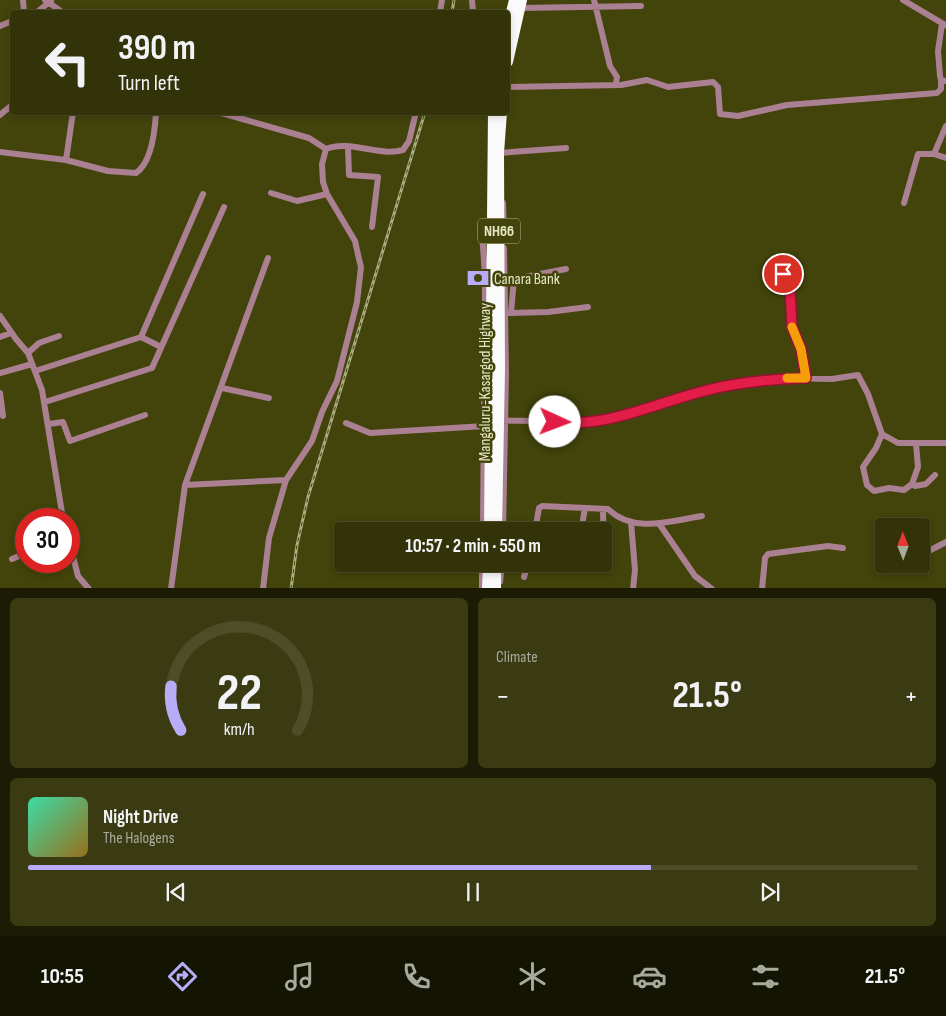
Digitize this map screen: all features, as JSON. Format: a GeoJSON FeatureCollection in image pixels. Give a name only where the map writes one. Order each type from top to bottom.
{"type":"FeatureCollection","features":[{"type":"Feature","properties":{"kind":"highway"},"geometry":{"type":"LineString","coordinates":[[510,20],[518,3]]}},
{"type":"Feature","properties":{"kind":"highway"},"geometry":{"type":"LineString","coordinates":[[510,50],[518,3]]}},
{"type":"Feature","properties":{"kind":"highway","name":"Mangaluru-Kasargod Highway"},"geometry":{"type":"LineString","coordinates":[[493,115],[491,267],[497,522]]}},
{"type":"Feature","properties":{"kind":"highway","name":"Mangaluru-Kasargod Highway"},"geometry":{"type":"LineString","coordinates":[[489,522],[499,153],[502,115]]}},
{"type":"Feature","properties":{"kind":"highway"},"geometry":{"type":"LineString","coordinates":[[487,588],[488,572]]}},
{"type":"Feature","properties":{"kind":"highway"},"geometry":{"type":"LineString","coordinates":[[496,572],[496,588]]}},
{"type":"Feature","properties":{"kind":"street"},"geometry":{"type":"LineString","coordinates":[[510,87],[632,84],[646,80],[668,87],[716,83],[720,114],[738,116],[787,105],[937,93],[941,89],[944,80],[938,51],[944,25],[903,0]]}},
{"type":"Feature","properties":{"kind":"street"},"geometry":{"type":"LineString","coordinates":[[39,10],[48,1],[59,10]]}},
{"type":"Feature","properties":{"kind":"street"},"geometry":{"type":"LineString","coordinates":[[518,3],[641,6]]}},
{"type":"Feature","properties":{"kind":"street"},"geometry":{"type":"LineString","coordinates":[[595,4],[610,66],[617,77],[616,84]]}},
{"type":"Feature","properties":{"kind":"street"},"geometry":{"type":"LineString","coordinates":[[0,115],[10,107]]}},
{"type":"Feature","properties":{"kind":"street"},"geometry":{"type":"LineString","coordinates":[[66,160],[73,115]]}},
{"type":"Feature","properties":{"kind":"street"},"geometry":{"type":"LineString","coordinates":[[0,152],[66,160],[108,171],[136,173],[146,164],[156,115]]}},
{"type":"Feature","properties":{"kind":"street"},"geometry":{"type":"LineString","coordinates":[[228,115],[309,138],[326,149],[348,147],[386,152],[403,150],[409,140],[415,115]]}},
{"type":"Feature","properties":{"kind":"street"},"geometry":{"type":"LineString","coordinates":[[934,154],[946,126]]}},
{"type":"Feature","properties":{"kind":"street"},"geometry":{"type":"LineString","coordinates":[[348,147],[349,175],[378,177],[372,227]]}},
{"type":"Feature","properties":{"kind":"street"},"geometry":{"type":"LineString","coordinates":[[499,153],[566,148]]}},
{"type":"Feature","properties":{"kind":"street"},"geometry":{"type":"LineString","coordinates":[[263,588],[269,538],[286,480],[312,441],[322,412],[337,381],[357,302],[361,266],[358,251],[355,241],[327,194],[323,182],[322,164],[326,149]]}},
{"type":"Feature","properties":{"kind":"street"},"geometry":{"type":"LineString","coordinates":[[904,203],[918,154],[934,154],[946,158]]}},
{"type":"Feature","properties":{"kind":"street"},"geometry":{"type":"LineString","coordinates":[[499,187],[504,212],[508,313]]}},
{"type":"Feature","properties":{"kind":"street"},"geometry":{"type":"LineString","coordinates":[[141,337],[203,194]]}},
{"type":"Feature","properties":{"kind":"street"},"geometry":{"type":"LineString","coordinates":[[271,194],[297,200],[327,194]]}},
{"type":"Feature","properties":{"kind":"street"},"geometry":{"type":"LineString","coordinates":[[45,402],[152,368],[224,207]]}},
{"type":"Feature","properties":{"kind":"street"},"geometry":{"type":"LineString","coordinates":[[482,232],[493,421],[502,522]]}},
{"type":"Feature","properties":{"kind":"street"},"geometry":{"type":"LineString","coordinates":[[171,588],[185,485],[268,258]]}},
{"type":"Feature","properties":{"kind":"street"},"geometry":{"type":"LineString","coordinates":[[485,278],[491,267]]}},
{"type":"Feature","properties":{"kind":"street"},"geometry":{"type":"LineString","coordinates":[[484,522],[493,421],[514,279],[566,269]]}},
{"type":"Feature","properties":{"kind":"street"},"geometry":{"type":"LineString","coordinates":[[782,270],[791,296],[792,327],[801,349],[806,378]]}},
{"type":"Feature","properties":{"kind":"street"},"geometry":{"type":"LineString","coordinates":[[508,313],[588,307]]}},
{"type":"Feature","properties":{"kind":"street"},"geometry":{"type":"LineString","coordinates":[[0,316],[28,353],[45,402],[60,508]]}},
{"type":"Feature","properties":{"kind":"street"},"geometry":{"type":"LineString","coordinates":[[0,337],[11,333]]}},
{"type":"Feature","properties":{"kind":"street"},"geometry":{"type":"LineString","coordinates":[[28,353],[39,343],[59,336]]}},
{"type":"Feature","properties":{"kind":"street"},"geometry":{"type":"LineString","coordinates":[[35,371],[141,337],[160,347]]}},
{"type":"Feature","properties":{"kind":"street"},"geometry":{"type":"LineString","coordinates":[[0,373],[32,364]]}},
{"type":"Feature","properties":{"kind":"street"},"geometry":{"type":"LineString","coordinates":[[346,423],[370,434],[493,421],[587,422],[635,413],[708,390],[782,378],[832,379],[858,375],[868,394],[882,434],[898,443],[946,443]]}},
{"type":"Feature","properties":{"kind":"street"},"geometry":{"type":"LineString","coordinates":[[222,388],[269,398]]}},
{"type":"Feature","properties":{"kind":"street"},"geometry":{"type":"LineString","coordinates":[[0,393],[3,416]]}},
{"type":"Feature","properties":{"kind":"street"},"geometry":{"type":"LineString","coordinates":[[49,424],[63,422],[70,441],[145,416]]}},
{"type":"Feature","properties":{"kind":"street"},"geometry":{"type":"LineString","coordinates":[[882,434],[876,448],[863,467],[868,485],[874,491],[878,492],[889,488],[904,490],[912,484],[918,467],[916,444]]}},
{"type":"Feature","properties":{"kind":"street"},"geometry":{"type":"LineString","coordinates":[[912,484],[915,486],[926,484],[935,475]]}},
{"type":"Feature","properties":{"kind":"street"},"geometry":{"type":"LineString","coordinates":[[185,485],[286,480]]}},
{"type":"Feature","properties":{"kind":"street"},"geometry":{"type":"LineString","coordinates":[[537,522],[539,508],[542,506],[608,509],[617,518],[631,522],[660,524],[702,516]]}},
{"type":"Feature","properties":{"kind":"street"},"geometry":{"type":"LineString","coordinates":[[583,522],[585,508]]}},
{"type":"Feature","properties":{"kind":"street"},"geometry":{"type":"LineString","coordinates":[[603,509],[603,522]]}},
{"type":"Feature","properties":{"kind":"street"},"geometry":{"type":"LineString","coordinates":[[631,522],[635,570],[633,588]]}},
{"type":"Feature","properties":{"kind":"street"},"geometry":{"type":"LineString","coordinates":[[660,524],[695,576],[712,588]]}},
{"type":"Feature","properties":{"kind":"street"},"geometry":{"type":"LineString","coordinates":[[930,550],[946,542]]}},
{"type":"Feature","properties":{"kind":"street"},"geometry":{"type":"LineString","coordinates":[[762,588],[765,558],[768,554],[828,546],[843,548]]}},
{"type":"Feature","properties":{"kind":"street"},"geometry":{"type":"LineString","coordinates":[[482,572],[482,588]]}},
{"type":"Feature","properties":{"kind":"street"},"geometry":{"type":"LineString","coordinates":[[500,588],[501,572]]}},
{"type":"Feature","properties":{"kind":"street"},"geometry":{"type":"LineString","coordinates":[[524,577],[526,572]]}},
{"type":"Feature","properties":{"kind":"street"},"geometry":{"type":"LineString","coordinates":[[77,573],[88,588]]}},
{"type":"Feature","properties":{"kind":"railway"},"geometry":{"type":"LineString","coordinates":[[452,10],[454,0]]}},
{"type":"Feature","properties":{"kind":"railway"},"geometry":{"type":"LineString","coordinates":[[291,588],[297,545],[308,497],[424,115]]}},
{"type":"Feature","properties":{"kind":"slow traffic"},"geometry":{"type":"LineString","coordinates":[[787,378],[806,378],[801,349],[792,327]]}},
{"type":"Feature","properties":{"kind":"place","name":"Canara Bank"},"geometry":{"type":"Point","coordinates":[478,278]}},
{"type":"Feature","properties":{"kind":"route"},"geometry":{"type":"LineString","coordinates":[[555,422],[587,422],[610,419],[708,390],[782,378],[806,378],[801,349],[792,327],[790,291],[783,274]]}}]}
